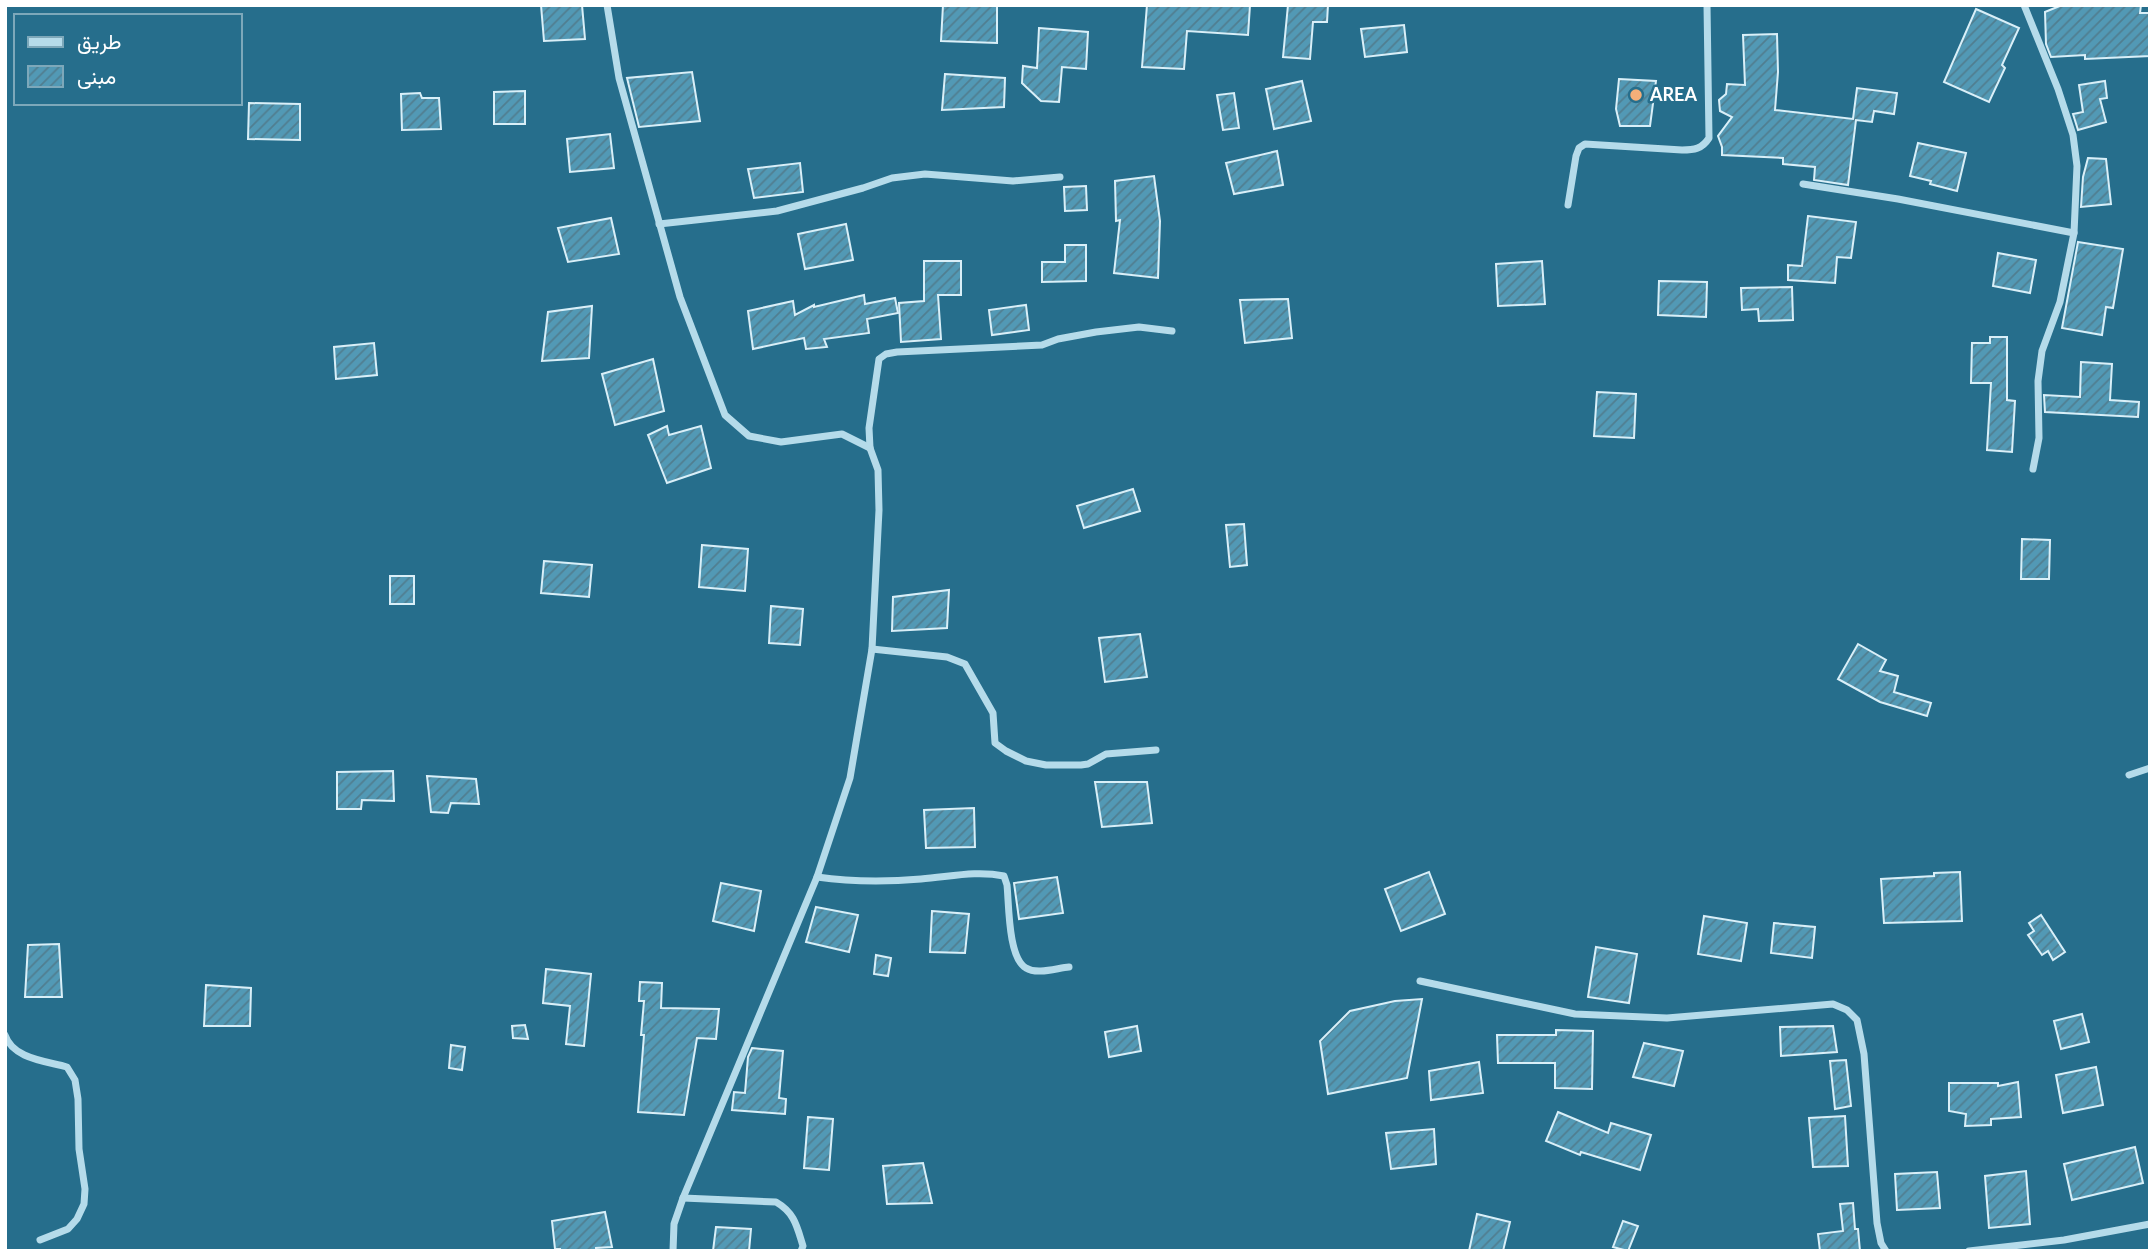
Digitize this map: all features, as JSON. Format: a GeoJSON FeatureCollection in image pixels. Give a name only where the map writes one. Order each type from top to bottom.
{"type":"FeatureCollection","features":[{"type":"Feature","properties":{"kind":"street"},"geometry":{"type":"LineString","coordinates":[[607,5],[619,78],[680,297],[725,415],[749,436],[781,442],[842,434],[870,448]]}},
{"type":"Feature","properties":{"kind":"street"},"geometry":{"type":"LineString","coordinates":[[1568,205],[1576,156],[1579,148],[1585,144],[1682,150],[1704,145],[1709,138],[1707,5]]}},
{"type":"Feature","properties":{"kind":"street"},"geometry":{"type":"LineString","coordinates":[[2024,5],[2058,89],[2073,135],[2077,166],[2074,233],[2060,302],[2042,351],[2038,381],[2039,438],[2033,469]]}},
{"type":"Feature","properties":{"kind":"street"},"geometry":{"type":"LineString","coordinates":[[659,223],[778,211],[891,178],[925,174],[1013,181],[1060,177]]}},
{"type":"Feature","properties":{"kind":"street"},"geometry":{"type":"LineString","coordinates":[[1803,184],[1898,198],[2074,233]]}},
{"type":"Feature","properties":{"kind":"street"},"geometry":{"type":"LineString","coordinates":[[673,1251],[674,1224],[683,1198],[817,877],[850,778],[872,649],[879,510],[878,470],[870,448],[870,414],[879,359],[886,354],[1042,345],[1058,339],[1139,327],[1172,331]]}},
{"type":"Feature","properties":{"kind":"street"},"geometry":{"type":"LineString","coordinates":[[872,649],[947,657],[965,663],[993,713],[995,743],[1026,761],[1046,765],[1081,765],[1105,754],[1156,750]]}},
{"type":"Feature","properties":{"kind":"street"},"geometry":{"type":"LineString","coordinates":[[2129,775],[2150,768]]}},
{"type":"Feature","properties":{"kind":"street"},"geometry":{"type":"LineString","coordinates":[[817,877],[880,882],[978,872],[1004,876],[1013,946],[1020,963],[1035,971],[1069,967]]}},
{"type":"Feature","properties":{"kind":"street"},"geometry":{"type":"LineString","coordinates":[[1420,981],[1575,1014],[1667,1018],[1833,1004],[1847,1010],[1857,1020],[1864,1054],[1877,1223],[1881,1243],[1886,1251]]}},
{"type":"Feature","properties":{"kind":"street"},"geometry":{"type":"LineString","coordinates":[[5,1035],[8,1045],[24,1055],[67,1067],[75,1080],[84,1204],[77,1219],[68,1229],[40,1240]]}},
{"type":"Feature","properties":{"kind":"street"},"geometry":{"type":"LineString","coordinates":[[683,1198],[776,1202],[788,1208],[796,1223],[803,1246],[801,1251]]}},
{"type":"Feature","properties":{"kind":"street"},"geometry":{"type":"LineString","coordinates":[[1969,1251],[2064,1240],[2150,1224]]}},
{"type":"Feature","properties":{"kind":"building"},"geometry":{"type":"Polygon","coordinates":[[[541,5],[582,5],[585,39],[544,41],[541,5]]]}},
{"type":"Feature","properties":{"kind":"building"},"geometry":{"type":"Polygon","coordinates":[[[943,5],[997,5],[997,43],[941,41],[943,5]]]}},
{"type":"Feature","properties":{"kind":"building"},"geometry":{"type":"Polygon","coordinates":[[[1147,5],[1250,5],[1248,35],[1187,31],[1184,69],[1142,67],[1147,5]]]}},
{"type":"Feature","properties":{"kind":"building"},"geometry":{"type":"Polygon","coordinates":[[[1288,5],[1328,5],[1327,22],[1313,22],[1310,59],[1283,57],[1288,5]]]}},
{"type":"Feature","properties":{"kind":"building"},"geometry":{"type":"Polygon","coordinates":[[[2062,5],[2141,5],[2140,13],[2150,13],[2150,56],[2085,59],[2085,55],[2051,57],[2046,44],[2045,12],[2062,5]]]}},
{"type":"Feature","properties":{"kind":"building"},"geometry":{"type":"Polygon","coordinates":[[[1976,9],[2019,28],[1989,102],[1944,82],[1976,9]]]}},
{"type":"Feature","properties":{"kind":"building"},"geometry":{"type":"Polygon","coordinates":[[[1404,25],[1407,52],[1365,57],[1361,29],[1404,25]]]}},
{"type":"Feature","properties":{"kind":"building"},"geometry":{"type":"Polygon","coordinates":[[[1039,28],[1088,32],[1086,69],[1062,67],[1059,102],[1041,101],[1022,83],[1023,66],[1037,68],[1039,28]]]}},
{"type":"Feature","properties":{"kind":"building"},"geometry":{"type":"Polygon","coordinates":[[[1777,34],[1775,110],[1853,119],[1857,88],[1897,93],[1894,114],[1874,111],[1872,122],[1856,120],[1848,185],[1814,180],[1815,167],[1783,164],[1783,158],[1722,155],[1718,136],[1732,117],[1720,111],[1719,100],[1726,94],[1727,84],[1745,85],[1743,35],[1777,34]]]}},
{"type":"Feature","properties":{"kind":"building"},"geometry":{"type":"Polygon","coordinates":[[[692,72],[700,121],[639,127],[627,78],[692,72]]]}},
{"type":"Feature","properties":{"kind":"building"},"geometry":{"type":"Polygon","coordinates":[[[945,74],[1005,78],[1004,107],[942,110],[945,74]]]}},
{"type":"Feature","properties":{"kind":"building","name":"AREA"},"geometry":{"type":"Polygon","coordinates":[[[1619,79],[1656,81],[1650,126],[1620,126],[1616,109],[1619,79]]]}},
{"type":"Feature","properties":{"kind":"building"},"geometry":{"type":"Polygon","coordinates":[[[1302,81],[1311,121],[1274,129],[1266,89],[1302,81]]]}},
{"type":"Feature","properties":{"kind":"building"},"geometry":{"type":"Polygon","coordinates":[[[2105,81],[2107,98],[2100,99],[2106,122],[2078,130],[2073,114],[2083,112],[2079,85],[2105,81]]]}},
{"type":"Feature","properties":{"kind":"building"},"geometry":{"type":"Polygon","coordinates":[[[525,91],[525,124],[494,124],[494,92],[525,91]]]}},
{"type":"Feature","properties":{"kind":"building"},"geometry":{"type":"Polygon","coordinates":[[[420,93],[422,98],[439,98],[441,129],[402,130],[401,94],[420,93]]]}},
{"type":"Feature","properties":{"kind":"building"},"geometry":{"type":"Polygon","coordinates":[[[1234,93],[1239,128],[1223,130],[1217,95],[1234,93]]]}},
{"type":"Feature","properties":{"kind":"building"},"geometry":{"type":"Polygon","coordinates":[[[249,103],[300,104],[300,140],[248,139],[249,103]]]}},
{"type":"Feature","properties":{"kind":"building"},"geometry":{"type":"Polygon","coordinates":[[[610,134],[614,168],[570,172],[567,139],[610,134]]]}},
{"type":"Feature","properties":{"kind":"building"},"geometry":{"type":"Polygon","coordinates":[[[1918,143],[1966,153],[1957,191],[1910,176],[1918,143]]]}},
{"type":"Feature","properties":{"kind":"building"},"geometry":{"type":"Polygon","coordinates":[[[1277,151],[1283,185],[1234,194],[1226,163],[1277,151]]]}},
{"type":"Feature","properties":{"kind":"building"},"geometry":{"type":"Polygon","coordinates":[[[2088,158],[2106,159],[2111,204],[2081,207],[2083,177],[2088,158]]]}},
{"type":"Feature","properties":{"kind":"building"},"geometry":{"type":"Polygon","coordinates":[[[800,163],[803,192],[754,198],[748,169],[800,163]]]}},
{"type":"Feature","properties":{"kind":"building"},"geometry":{"type":"Polygon","coordinates":[[[1154,176],[1160,221],[1158,278],[1114,273],[1120,220],[1116,221],[1115,181],[1154,176]]]}},
{"type":"Feature","properties":{"kind":"building"},"geometry":{"type":"Polygon","coordinates":[[[1086,186],[1087,210],[1065,211],[1064,187],[1086,186]]]}},
{"type":"Feature","properties":{"kind":"building"},"geometry":{"type":"Polygon","coordinates":[[[1808,216],[1856,222],[1851,258],[1837,257],[1835,283],[1788,280],[1788,265],[1802,266],[1808,216]]]}},
{"type":"Feature","properties":{"kind":"building"},"geometry":{"type":"Polygon","coordinates":[[[611,218],[619,254],[568,262],[558,228],[611,218]]]}},
{"type":"Feature","properties":{"kind":"building"},"geometry":{"type":"Polygon","coordinates":[[[846,224],[853,260],[805,269],[798,234],[846,224]]]}},
{"type":"Feature","properties":{"kind":"building"},"geometry":{"type":"Polygon","coordinates":[[[2078,242],[2123,249],[2113,308],[2106,307],[2102,335],[2062,328],[2078,242]]]}},
{"type":"Feature","properties":{"kind":"building"},"geometry":{"type":"Polygon","coordinates":[[[1065,245],[1086,245],[1086,281],[1042,282],[1042,262],[1065,262],[1065,245]]]}},
{"type":"Feature","properties":{"kind":"building"},"geometry":{"type":"Polygon","coordinates":[[[1998,253],[2036,260],[2030,293],[1993,286],[1998,253]]]}},
{"type":"Feature","properties":{"kind":"building"},"geometry":{"type":"Polygon","coordinates":[[[924,261],[961,261],[961,295],[938,295],[941,339],[901,342],[899,303],[924,301],[924,261]]]}},
{"type":"Feature","properties":{"kind":"building"},"geometry":{"type":"Polygon","coordinates":[[[1542,261],[1545,304],[1498,306],[1496,264],[1542,261]]]}},
{"type":"Feature","properties":{"kind":"building"},"geometry":{"type":"Polygon","coordinates":[[[1659,281],[1707,282],[1706,317],[1658,315],[1659,281]]]}},
{"type":"Feature","properties":{"kind":"building"},"geometry":{"type":"Polygon","coordinates":[[[1792,287],[1793,320],[1759,321],[1758,309],[1742,310],[1741,288],[1792,287]]]}},
{"type":"Feature","properties":{"kind":"building"},"geometry":{"type":"Polygon","coordinates":[[[864,295],[865,304],[895,298],[898,313],[867,319],[869,333],[824,339],[827,347],[806,349],[804,338],[753,349],[748,311],[793,301],[795,315],[814,305],[864,295]]]}},
{"type":"Feature","properties":{"kind":"building"},"geometry":{"type":"Polygon","coordinates":[[[1288,299],[1292,338],[1245,343],[1240,300],[1288,299]]]}},
{"type":"Feature","properties":{"kind":"building"},"geometry":{"type":"Polygon","coordinates":[[[1026,305],[1029,330],[992,335],[989,310],[1026,305]]]}},
{"type":"Feature","properties":{"kind":"building"},"geometry":{"type":"Polygon","coordinates":[[[592,306],[589,358],[542,361],[548,312],[592,306]]]}},
{"type":"Feature","properties":{"kind":"building"},"geometry":{"type":"Polygon","coordinates":[[[1990,337],[2007,337],[2007,400],[2015,401],[2012,452],[1987,450],[1991,383],[1971,383],[1972,343],[1990,343],[1990,337]]]}},
{"type":"Feature","properties":{"kind":"building"},"geometry":{"type":"Polygon","coordinates":[[[374,343],[377,375],[336,379],[334,347],[374,343]]]}},
{"type":"Feature","properties":{"kind":"building"},"geometry":{"type":"Polygon","coordinates":[[[653,359],[664,411],[615,425],[602,374],[653,359]]]}},
{"type":"Feature","properties":{"kind":"building"},"geometry":{"type":"Polygon","coordinates":[[[2081,362],[2112,364],[2110,400],[2139,402],[2138,417],[2045,412],[2044,395],[2080,397],[2081,362]]]}},
{"type":"Feature","properties":{"kind":"building"},"geometry":{"type":"Polygon","coordinates":[[[1597,392],[1636,394],[1634,438],[1594,436],[1597,392]]]}},
{"type":"Feature","properties":{"kind":"building"},"geometry":{"type":"Polygon","coordinates":[[[667,426],[669,435],[701,426],[711,468],[667,483],[648,435],[667,426]]]}},
{"type":"Feature","properties":{"kind":"building"},"geometry":{"type":"Polygon","coordinates":[[[1133,489],[1140,511],[1084,528],[1077,506],[1133,489]]]}},
{"type":"Feature","properties":{"kind":"building"},"geometry":{"type":"Polygon","coordinates":[[[1244,524],[1247,565],[1230,567],[1226,525],[1244,524]]]}},
{"type":"Feature","properties":{"kind":"building"},"geometry":{"type":"Polygon","coordinates":[[[2022,539],[2050,540],[2049,579],[2021,579],[2022,539]]]}},
{"type":"Feature","properties":{"kind":"building"},"geometry":{"type":"Polygon","coordinates":[[[702,545],[748,549],[745,591],[699,587],[702,545]]]}},
{"type":"Feature","properties":{"kind":"building"},"geometry":{"type":"Polygon","coordinates":[[[544,561],[592,565],[589,597],[541,593],[544,561]]]}},
{"type":"Feature","properties":{"kind":"building"},"geometry":{"type":"Polygon","coordinates":[[[390,576],[414,576],[414,604],[390,604],[390,576]]]}},
{"type":"Feature","properties":{"kind":"building"},"geometry":{"type":"Polygon","coordinates":[[[949,590],[947,628],[892,631],[893,597],[949,590]]]}},
{"type":"Feature","properties":{"kind":"building"},"geometry":{"type":"Polygon","coordinates":[[[771,606],[803,609],[800,645],[769,643],[771,606]]]}},
{"type":"Feature","properties":{"kind":"building"},"geometry":{"type":"Polygon","coordinates":[[[1140,634],[1147,677],[1105,682],[1099,638],[1140,634]]]}},
{"type":"Feature","properties":{"kind":"building"},"geometry":{"type":"Polygon","coordinates":[[[1858,644],[1886,660],[1880,671],[1898,676],[1894,692],[1931,703],[1927,716],[1880,702],[1838,679],[1858,644]]]}},
{"type":"Feature","properties":{"kind":"building"},"geometry":{"type":"Polygon","coordinates":[[[393,771],[394,801],[362,800],[361,809],[337,809],[337,772],[393,771]]]}},
{"type":"Feature","properties":{"kind":"building"},"geometry":{"type":"Polygon","coordinates":[[[427,776],[476,779],[479,804],[451,803],[448,813],[431,812],[427,776]]]}},
{"type":"Feature","properties":{"kind":"building"},"geometry":{"type":"Polygon","coordinates":[[[1095,782],[1147,782],[1152,823],[1102,827],[1095,782]]]}},
{"type":"Feature","properties":{"kind":"building"},"geometry":{"type":"Polygon","coordinates":[[[974,808],[975,847],[926,848],[924,810],[974,808]]]}},
{"type":"Feature","properties":{"kind":"building"},"geometry":{"type":"Polygon","coordinates":[[[1429,872],[1445,914],[1401,931],[1385,889],[1429,872]]]}},
{"type":"Feature","properties":{"kind":"building"},"geometry":{"type":"Polygon","coordinates":[[[1960,872],[1962,921],[1884,923],[1881,879],[1960,872]]]}},
{"type":"Feature","properties":{"kind":"building"},"geometry":{"type":"Polygon","coordinates":[[[1057,877],[1063,913],[1019,919],[1014,883],[1057,877]]]}},
{"type":"Feature","properties":{"kind":"building"},"geometry":{"type":"Polygon","coordinates":[[[721,883],[761,891],[754,931],[713,921],[721,883]]]}},
{"type":"Feature","properties":{"kind":"building"},"geometry":{"type":"Polygon","coordinates":[[[816,907],[858,915],[849,952],[806,942],[816,907]]]}},
{"type":"Feature","properties":{"kind":"building"},"geometry":{"type":"Polygon","coordinates":[[[932,911],[969,914],[965,953],[930,952],[932,911]]]}},
{"type":"Feature","properties":{"kind":"building"},"geometry":{"type":"Polygon","coordinates":[[[2041,915],[2065,952],[2053,960],[2048,951],[2042,955],[2028,935],[2034,931],[2029,923],[2041,915]]]}},
{"type":"Feature","properties":{"kind":"building"},"geometry":{"type":"Polygon","coordinates":[[[1704,916],[1747,923],[1741,961],[1698,954],[1704,916]]]}},
{"type":"Feature","properties":{"kind":"building"},"geometry":{"type":"Polygon","coordinates":[[[1774,923],[1815,927],[1812,958],[1771,953],[1774,923]]]}},
{"type":"Feature","properties":{"kind":"building"},"geometry":{"type":"Polygon","coordinates":[[[59,944],[62,997],[25,997],[28,945],[59,944]]]}},
{"type":"Feature","properties":{"kind":"building"},"geometry":{"type":"Polygon","coordinates":[[[1596,947],[1637,954],[1629,1003],[1588,997],[1596,947]]]}},
{"type":"Feature","properties":{"kind":"building"},"geometry":{"type":"Polygon","coordinates":[[[876,955],[891,958],[888,976],[874,974],[876,955]]]}},
{"type":"Feature","properties":{"kind":"building"},"geometry":{"type":"Polygon","coordinates":[[[546,969],[591,974],[584,1046],[566,1044],[570,1006],[543,1003],[546,969]]]}},
{"type":"Feature","properties":{"kind":"building"},"geometry":{"type":"Polygon","coordinates":[[[640,982],[662,983],[661,1008],[719,1009],[716,1039],[697,1038],[684,1115],[638,1112],[644,1035],[641,1035],[644,1001],[639,1001],[640,982]]]}},
{"type":"Feature","properties":{"kind":"building"},"geometry":{"type":"Polygon","coordinates":[[[206,985],[251,988],[250,1026],[204,1026],[206,985]]]}},
{"type":"Feature","properties":{"kind":"building"},"geometry":{"type":"Polygon","coordinates":[[[1422,999],[1407,1078],[1328,1094],[1320,1041],[1350,1011],[1395,1001],[1422,999]]]}},
{"type":"Feature","properties":{"kind":"building"},"geometry":{"type":"Polygon","coordinates":[[[2082,1014],[2089,1042],[2061,1049],[2054,1021],[2082,1014]]]}},
{"type":"Feature","properties":{"kind":"building"},"geometry":{"type":"Polygon","coordinates":[[[525,1025],[528,1039],[513,1038],[512,1026],[525,1025]]]}},
{"type":"Feature","properties":{"kind":"building"},"geometry":{"type":"Polygon","coordinates":[[[1137,1026],[1141,1051],[1109,1057],[1105,1032],[1137,1026]]]}},
{"type":"Feature","properties":{"kind":"building"},"geometry":{"type":"Polygon","coordinates":[[[1833,1026],[1837,1052],[1781,1056],[1780,1027],[1833,1026]]]}},
{"type":"Feature","properties":{"kind":"building"},"geometry":{"type":"Polygon","coordinates":[[[1556,1030],[1593,1031],[1592,1089],[1555,1088],[1555,1063],[1498,1063],[1497,1035],[1556,1035],[1556,1030]]]}},
{"type":"Feature","properties":{"kind":"building"},"geometry":{"type":"Polygon","coordinates":[[[1644,1043],[1683,1051],[1674,1086],[1633,1077],[1644,1043]]]}},
{"type":"Feature","properties":{"kind":"building"},"geometry":{"type":"Polygon","coordinates":[[[451,1045],[465,1047],[462,1070],[449,1068],[451,1045]]]}},
{"type":"Feature","properties":{"kind":"building"},"geometry":{"type":"Polygon","coordinates":[[[752,1048],[783,1051],[779,1098],[786,1099],[785,1114],[732,1110],[734,1092],[745,1093],[748,1057],[752,1048]]]}},
{"type":"Feature","properties":{"kind":"building"},"geometry":{"type":"Polygon","coordinates":[[[1846,1060],[1851,1106],[1835,1109],[1830,1061],[1846,1060]]]}},
{"type":"Feature","properties":{"kind":"building"},"geometry":{"type":"Polygon","coordinates":[[[1479,1062],[1483,1093],[1431,1100],[1429,1071],[1479,1062]]]}},
{"type":"Feature","properties":{"kind":"building"},"geometry":{"type":"Polygon","coordinates":[[[2096,1067],[2103,1105],[2063,1113],[2056,1075],[2096,1067]]]}},
{"type":"Feature","properties":{"kind":"building"},"geometry":{"type":"Polygon","coordinates":[[[2018,1082],[2021,1117],[1991,1119],[1991,1125],[1965,1126],[1966,1114],[1949,1111],[1949,1083],[1998,1083],[1998,1086],[2018,1082]]]}},
{"type":"Feature","properties":{"kind":"building"},"geometry":{"type":"Polygon","coordinates":[[[1558,1112],[1608,1133],[1611,1123],[1651,1135],[1640,1170],[1581,1152],[1580,1155],[1546,1141],[1558,1112]]]}},
{"type":"Feature","properties":{"kind":"building"},"geometry":{"type":"Polygon","coordinates":[[[1845,1116],[1848,1166],[1813,1167],[1809,1118],[1845,1116]]]}},
{"type":"Feature","properties":{"kind":"building"},"geometry":{"type":"Polygon","coordinates":[[[808,1117],[833,1119],[829,1170],[804,1168],[808,1117]]]}},
{"type":"Feature","properties":{"kind":"building"},"geometry":{"type":"Polygon","coordinates":[[[1434,1129],[1436,1164],[1391,1169],[1386,1133],[1434,1129]]]}},
{"type":"Feature","properties":{"kind":"building"},"geometry":{"type":"Polygon","coordinates":[[[2135,1147],[2143,1183],[2072,1200],[2064,1164],[2135,1147]]]}},
{"type":"Feature","properties":{"kind":"building"},"geometry":{"type":"Polygon","coordinates":[[[923,1163],[932,1203],[887,1204],[883,1166],[923,1163]]]}},
{"type":"Feature","properties":{"kind":"building"},"geometry":{"type":"Polygon","coordinates":[[[2026,1171],[2030,1224],[1989,1228],[1985,1176],[2026,1171]]]}},
{"type":"Feature","properties":{"kind":"building"},"geometry":{"type":"Polygon","coordinates":[[[1937,1172],[1940,1208],[1897,1210],[1895,1174],[1937,1172]]]}},
{"type":"Feature","properties":{"kind":"building"},"geometry":{"type":"Polygon","coordinates":[[[1853,1203],[1860,1251],[1820,1251],[1818,1234],[1843,1231],[1840,1204],[1853,1203]]]}},
{"type":"Feature","properties":{"kind":"building"},"geometry":{"type":"Polygon","coordinates":[[[605,1212],[612,1247],[596,1248],[596,1251],[555,1249],[552,1221],[605,1212]]]}},
{"type":"Feature","properties":{"kind":"building"},"geometry":{"type":"Polygon","coordinates":[[[1477,1214],[1510,1222],[1503,1251],[1469,1251],[1477,1214]]]}},
{"type":"Feature","properties":{"kind":"building"},"geometry":{"type":"Polygon","coordinates":[[[1623,1221],[1638,1226],[1628,1251],[1613,1247],[1623,1221]]]}},
{"type":"Feature","properties":{"kind":"building"},"geometry":{"type":"Polygon","coordinates":[[[716,1227],[751,1229],[749,1251],[713,1251],[716,1227]]]}},
{"type":"Feature","properties":{"kind":"place","name":"AREA"},"geometry":{"type":"Point","coordinates":[1636,95]}}]}
